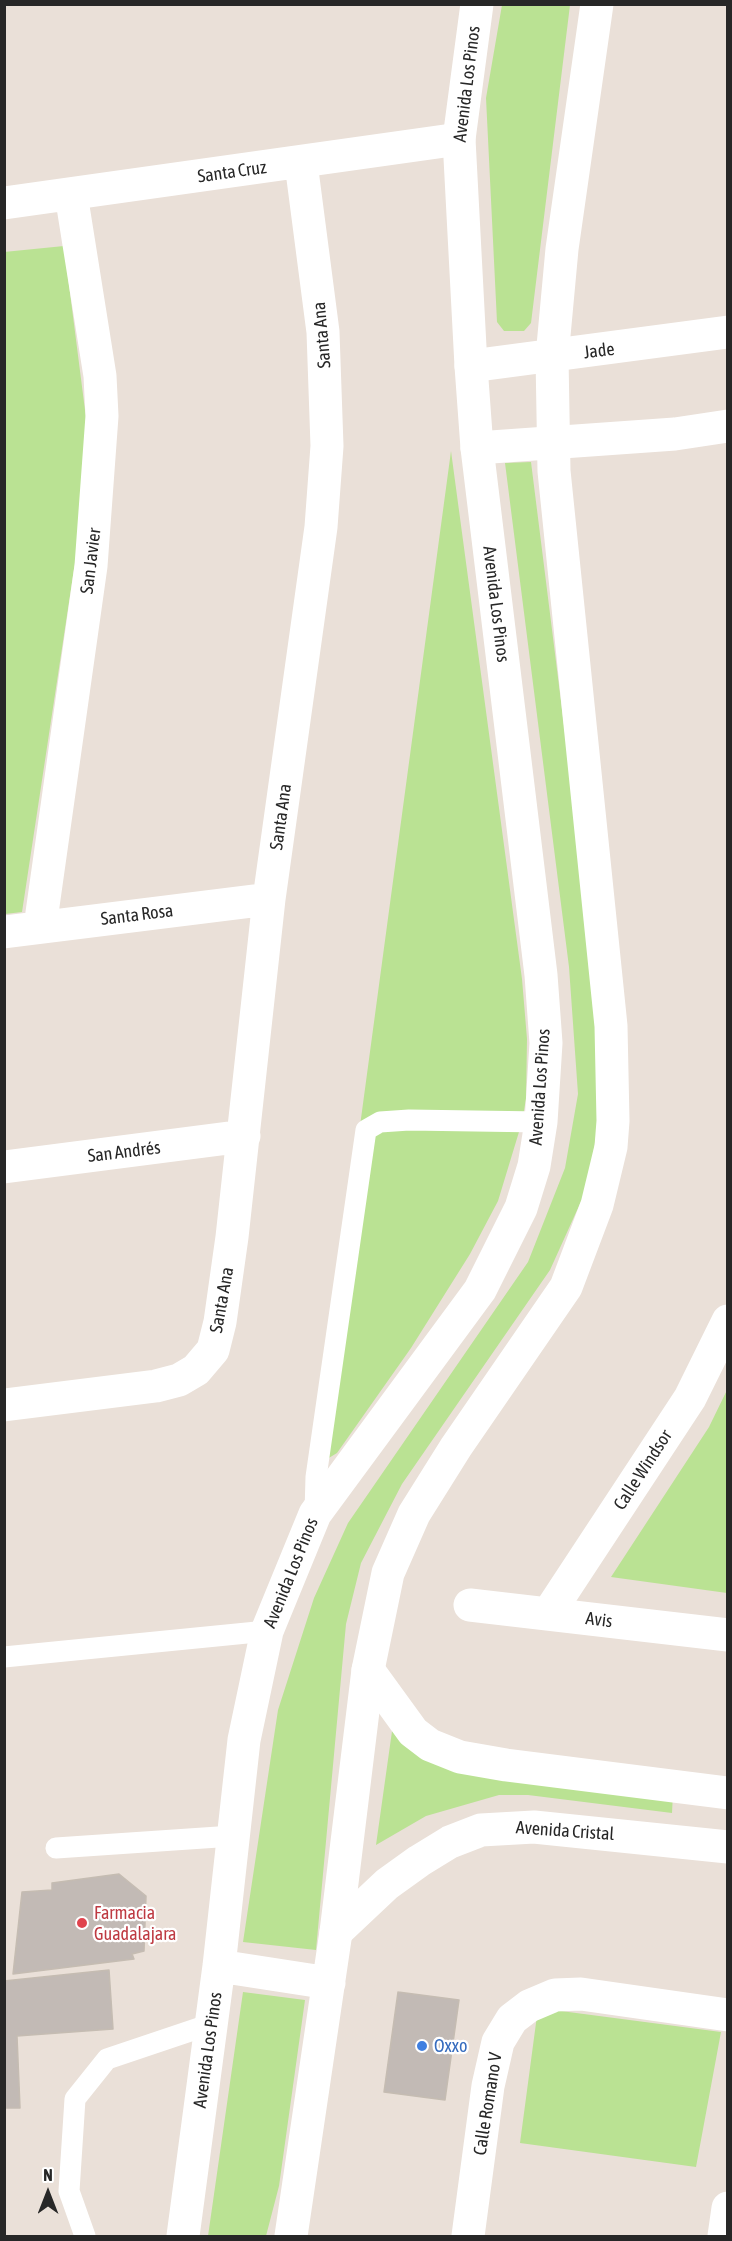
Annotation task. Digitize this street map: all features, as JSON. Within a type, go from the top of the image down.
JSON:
[{"type":"street","name":"Avenida Los Pinos","points":[[183,2236],[219,1966],[244,1740],[267,1631],[315,1514],[480,1290],[521,1208],[534,1166],[541,1122],[546,1043],[541,975],[477,448],[471,366],[459,139],[477,4]]},
{"type":"street","points":[[291,2236],[336,1932],[368,1670],[385,1587],[400,1542],[456,1447],[567,1287],[597,1206],[611,1147],[613,1121],[610,1020],[553,441],[552,357],[562,249],[597,4]]},
{"type":"street","name":"Santa Cruz","points":[[4,202],[301,163],[459,139]]},
{"type":"street","name":"Santa Ana","points":[[4,1405],[105,1394],[179,1380],[196,1370],[213,1350],[232,1237],[269,898],[321,527],[327,446],[323,332],[301,163]]},
{"type":"street","name":"San Javier","points":[[40,927],[91,566],[102,416],[96,353],[71,194]]},
{"type":"street","name":"Jade","points":[[471,366],[728,332]]},
{"type":"street","points":[[477,448],[675,434],[728,426]]},
{"type":"street","name":"Santa Rosa","points":[[4,932],[269,898]]},
{"type":"street","name":"San Andrés","points":[[4,1167],[244,1136]]},
{"type":"street","name":"Calle Windsor","points":[[548,1614],[690,1398],[728,1321]]},
{"type":"street","name":"Avis","points":[[470,1605],[728,1635]]},
{"type":"street","points":[[368,1670],[413,1732],[443,1751],[475,1761],[728,1793]]},
{"type":"street","points":[[683,1842],[689,1789]]},
{"type":"street","name":"Avenida Cristal","points":[[336,1932],[387,1884],[418,1861],[450,1842],[481,1830],[534,1827],[728,1847]]},
{"type":"street","points":[[219,1966],[329,1983]]},
{"type":"street","name":"Calle Romano V","points":[[468,2236],[488,2086],[498,2042],[512,2019],[529,2006],[555,1995],[581,1994],[728,2015]]},
{"type":"street","points":[[724,2236],[728,2208]]},
{"type":"lane","points":[[315,1514],[316,1478],[366,1130],[380,1122],[409,1120],[541,1122]]},
{"type":"lane","points":[[4,1657],[267,1631]]},
{"type":"lane","points":[[56,1848],[233,1836]]},
{"type":"lane","points":[[85,2236],[69,2191],[75,2098],[107,2059],[211,2024]]},
{"type":"green space","points":[[502,5],[570,5],[531,323],[524,331],[504,331],[497,322],[486,98]]},
{"type":"green space","points":[[64,246],[91,457],[22,912],[5,914],[4,252]]},
{"type":"green space","points":[[451,451],[522,979],[527,1039],[526,1099],[522,1122],[498,1201],[470,1254],[411,1348],[337,1453],[314,1467]]},
{"type":"green space","points":[[531,462],[595,973],[601,1105],[588,1186],[550,1270],[402,1484],[361,1563],[346,1624],[316,1950],[243,1942],[278,1710],[314,1598],[348,1523],[528,1262],[565,1168],[578,1094],[569,967],[505,463]]},
{"type":"green space","points":[[727,1390],[727,1593],[611,1577],[709,1427]]},
{"type":"green space","points":[[394,1717],[421,1751],[673,1793],[672,1813],[528,1795],[499,1795],[426,1816],[376,1845]]},
{"type":"green space","points":[[243,1992],[305,2000],[279,2186],[266,2236],[208,2236]]},
{"type":"green space","points":[[538,2008],[721,2032],[696,2167],[520,2143]]},
{"type":"building","name":"Farmacia Guadalajara","points":[[119,1874],[146,1896],[144,1951],[132,1954],[134,1959],[13,1974],[22,1892],[52,1890],[52,1883]]},
{"type":"building","points":[[109,1970],[113,2029],[17,2036],[20,2108],[4,2108],[4,1981]]},
{"type":"building","name":"Oxxo","points":[[398,1992],[459,2000],[445,2100],[384,2092]]},
{"type":"place","name":"Farmacia Guadalajara","points":[[82,1923]]},
{"type":"place","name":"Oxxo","points":[[422,2046]]}]
